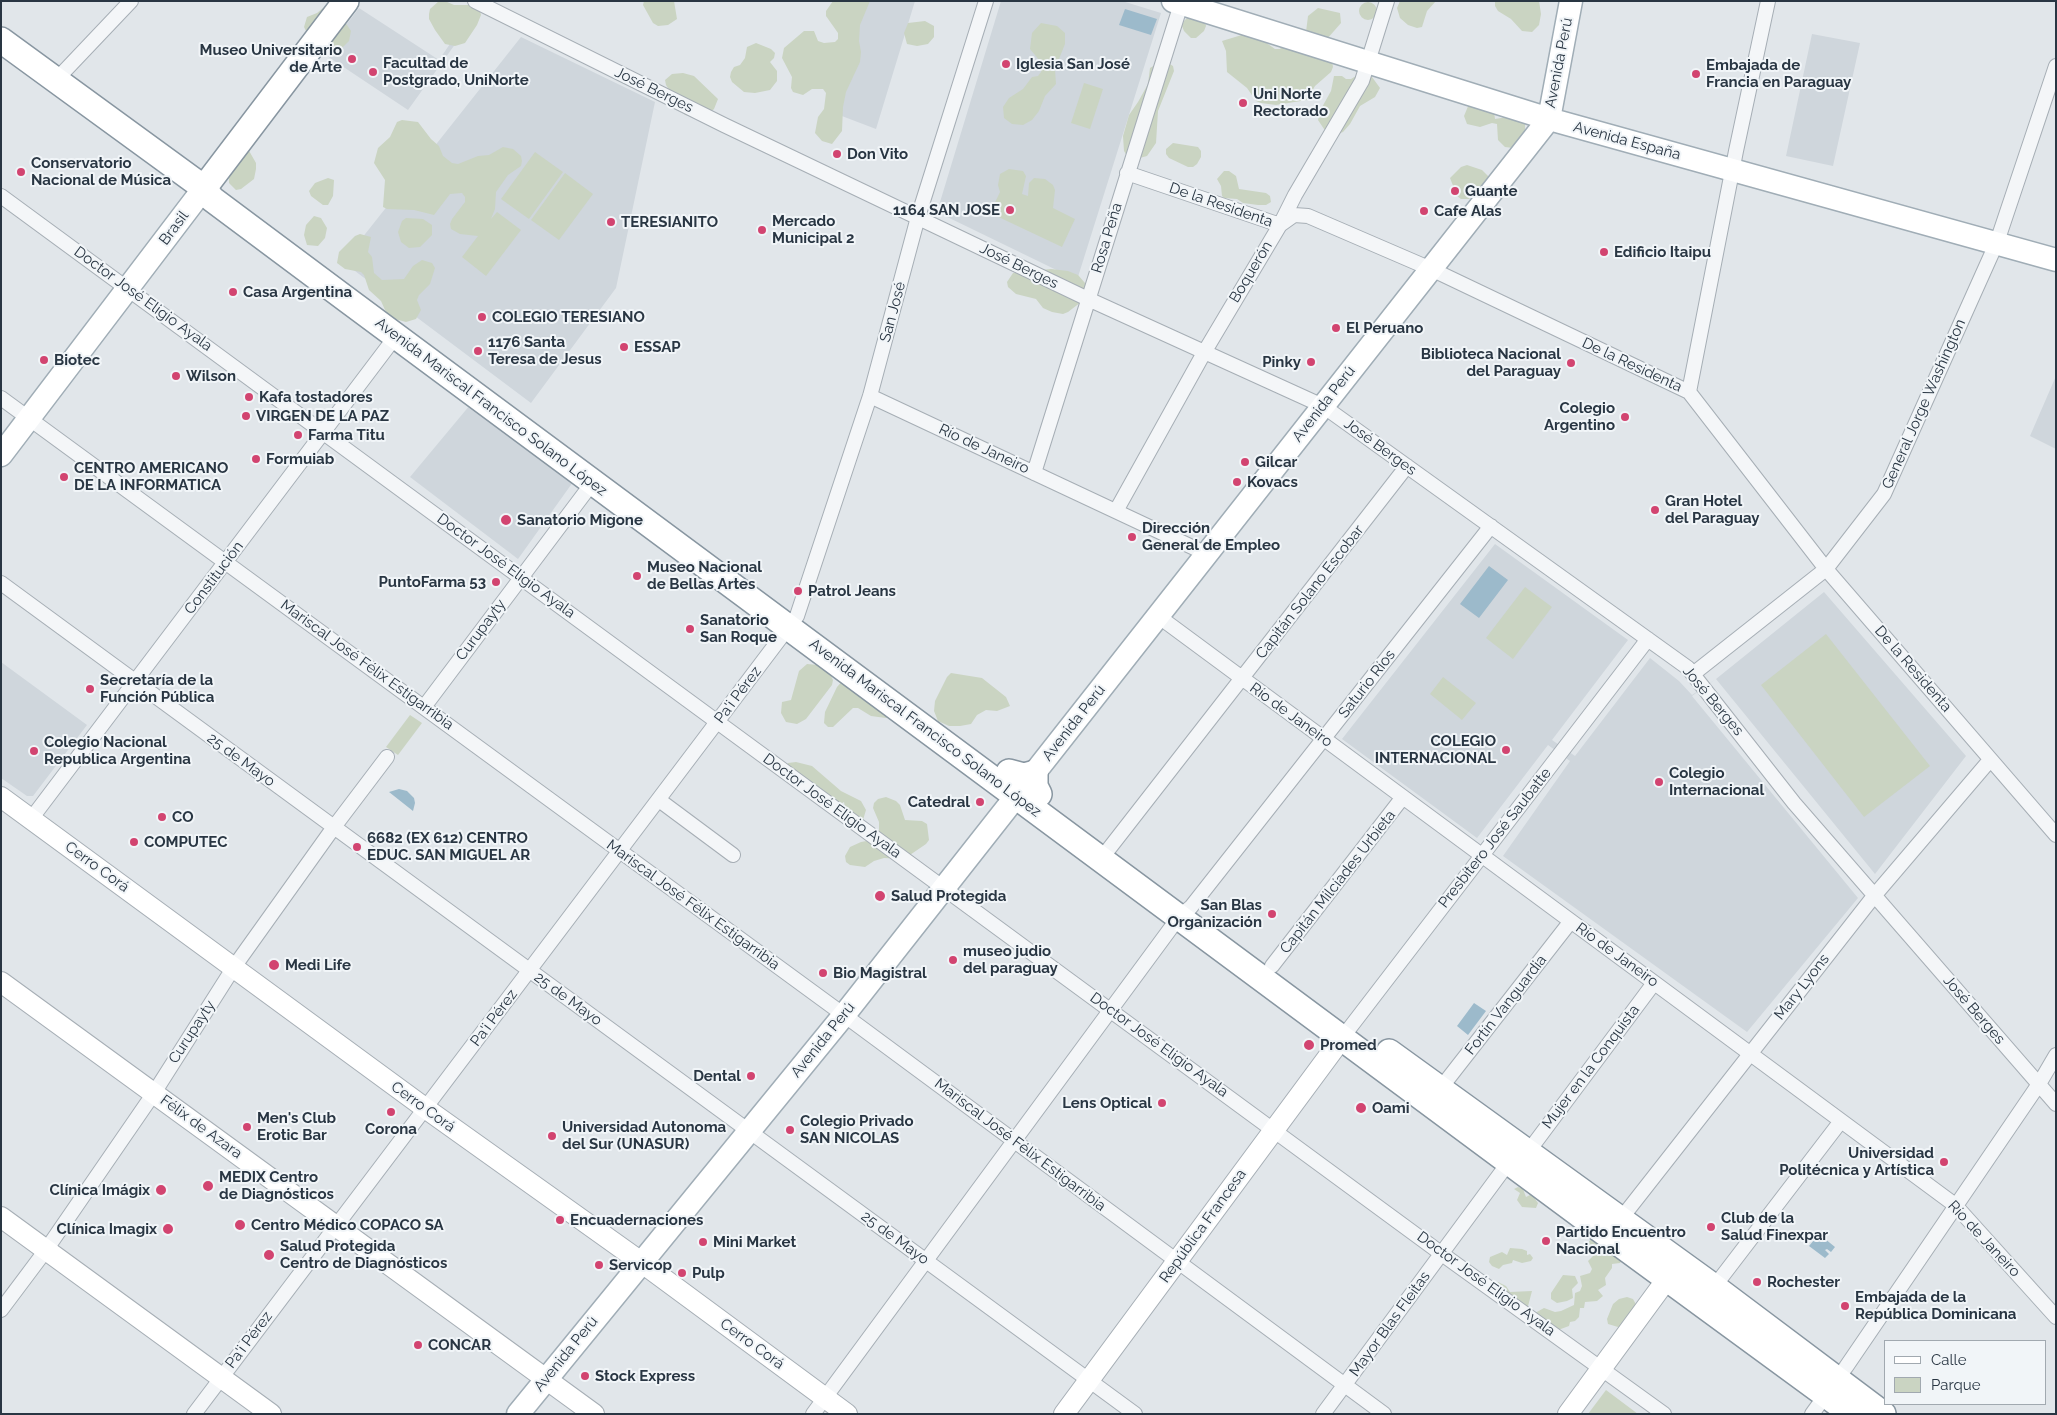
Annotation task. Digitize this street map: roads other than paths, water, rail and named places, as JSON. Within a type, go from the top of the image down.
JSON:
[{"type":"highway","name":"Brasil","points":[[204,188],[346,1]]},
{"type":"highway","name":"Avenida Mariscal Francisco Solano López","points":[[1,40],[204,188],[212,199],[593,482],[793,622],[903,713],[1021,789]]},
{"type":"highway","name":"Avenida Mariscal Francisco Solano López","points":[[204,188],[214,188],[480,383],[793,622],[1021,789]]},
{"type":"highway","points":[[396,336],[408,337],[416,341],[466,377],[480,383]]},
{"type":"highway","points":[[1021,789],[1023,795],[1031,798],[1142,879],[1168,890],[1191,917],[1198,920],[1281,981],[1315,997]]},
{"type":"highway","points":[[1106,853],[1519,1157],[1620,1220],[1714,1287],[1825,1396],[1883,1414]]},
{"type":"highway","points":[[1185,912],[1272,966],[1315,997],[1347,1031],[1440,1089],[1667,1279],[1852,1414]]},
{"type":"highway","points":[[1825,1396],[1832,1392],[1841,1393],[1871,1414]]},
{"type":"main road","name":"Avenida Perú","points":[[518,1414],[844,1015],[1433,266],[1547,118],[1571,1]]},
{"type":"main road","name":"Avenida España","points":[[1177,2],[1547,118],[1729,169],[1995,238],[2056,260]]},
{"type":"main road","name":"Brasil","points":[[1,455],[204,188]]},
{"type":"street","points":[[56,80],[131,1]]},
{"type":"street","name":"José Berges","points":[[475,1],[724,125],[1088,299],[1323,406],[1688,668],[1794,803],[2056,1104]]},
{"type":"street","name":"San José","points":[[793,622],[870,396],[918,217],[986,1]]},
{"type":"street","name":"Boquerón","points":[[1116,511],[1205,351],[1362,81],[1371,63],[1387,1]]},
{"type":"street","points":[[1689,392],[1729,169],[1768,1]]},
{"type":"street","name":"Rosa Peña","points":[[1034,473],[1127,173],[1177,2]]},
{"type":"street","name":"General Jorge Washington","points":[[1693,674],[1826,569],[1884,494],[1995,238],[2056,66]]},
{"type":"street","name":"De la Residenta","points":[[1127,173],[1280,225],[1294,215],[1301,214],[1433,266],[1689,392],[1826,569],[2056,835]]},
{"type":"street","points":[[1295,195],[1293,207],[1296,212],[1301,214]]},
{"type":"street","name":"Doctor José Eligio Ayala","points":[[1,196],[1442,1254],[1664,1414]]},
{"type":"street","name":"Constitución","points":[[31,819],[396,336]]},
{"type":"street","name":"Río de Janeiro","points":[[870,396],[1206,554]]},
{"type":"street","name":"Mariscal José Félix Estigarribia","points":[[1,398],[844,1015],[1384,1414]]},
{"type":"street","name":"Capitán Solano Escobar","points":[[1106,853],[1407,466]]},
{"type":"street","name":"Curupayty","points":[[424,707],[593,482]]},
{"type":"street","name":"Saturio Ríos","points":[[814,1414],[1110,1010],[1185,912],[1491,526]]},
{"type":"street","name":"25 de Mayo","points":[[1,583],[1135,1414]]},
{"type":"street","name":"Río de Janeiro","points":[[1158,616],[1955,1205],[2056,1317]]},
{"type":"street","name":"Pa'i Pérez","points":[[194,1414],[793,622]]},
{"type":"street","name":"Presbítero José Saubatte","points":[[1347,1031],[1648,639]]},
{"type":"street","name":"Curupayty","points":[[1,1310],[46,1250],[154,1093],[234,967],[334,827],[387,757]]},
{"type":"street","name":"Mary Lyons","points":[[1620,1220],[1874,896],[1990,760]]},
{"type":"street","name":"Cerro Corá","points":[[1,797],[847,1414]]},
{"type":"street","name":"Capitán Milcíades Urbieta","points":[[1272,966],[1403,797]]},
{"type":"street","points":[[659,800],[732,854]]},
{"type":"street","name":"Fortín Vanguardia","points":[[1440,1089],[1571,921]]},
{"type":"street","name":"Félix de Azara","points":[[1,982],[594,1414]]},
{"type":"street","name":"Mujer en la Conquista","points":[[1519,1157],[1654,983]]},
{"type":"street","name":"República Francesa","points":[[1064,1414],[1347,1031]]},
{"type":"street","points":[[1825,1396],[2039,1084],[2056,1054]]},
{"type":"street","points":[[1714,1287],[1841,1121]]},
{"type":"street","name":"Mayor Blas Fleitas","points":[[1323,1414],[1442,1254],[1519,1157]]},
{"type":"street","points":[[1,1217],[271,1414]]},
{"type":"street","points":[[1568,1414],[1667,1279]]},
{"type":"water","points":[[1125,9],[1157,19],[1151,35],[1119,25]]},
{"type":"water","points":[[1489,566],[1508,580],[1479,618],[1460,604]]},
{"type":"water","points":[[399,789],[407,791],[414,798],[413,811],[389,792]]},
{"type":"water","points":[[1474,1003],[1486,1011],[1468,1035],[1457,1026]]},
{"type":"water","points":[[1819,1234],[1835,1247],[1831,1252],[1827,1249],[1825,1250],[1829,1254],[1825,1258],[1809,1246]]},
{"type":"place","name":"Museo Universitario de Arte","points":[[352,59]]},
{"type":"place","name":"Iglesia San José","points":[[1006,64]]},
{"type":"place","name":"Facultad de Postgrado, UniNorte","points":[[373,72]]},
{"type":"place","name":"Embajada de Francia en Paraguay","points":[[1696,74]]},
{"type":"place","name":"Uni Norte Rectorado","points":[[1243,103]]},
{"type":"place","name":"Don Vito","points":[[837,154]]},
{"type":"place","name":"Conservatorio Nacional de Música","points":[[21,172]]},
{"type":"place","name":"Guante","points":[[1455,191]]},
{"type":"place","name":"1164 SAN JOSE","points":[[1010,210]]},
{"type":"place","name":"Cafe Alas","points":[[1424,211]]},
{"type":"place","name":"TERESIANITO","points":[[611,222]]},
{"type":"place","name":"Mercado Municipal 2","points":[[762,230]]},
{"type":"place","name":"Edificio Itaipu","points":[[1604,252]]},
{"type":"place","name":"Casa Argentina","points":[[233,292]]},
{"type":"place","name":"COLEGIO TERESIANO","points":[[482,317]]},
{"type":"place","name":"El Peruano","points":[[1336,328]]},
{"type":"place","name":"ESSAP","points":[[624,347]]},
{"type":"place","name":"1176 Santa Teresa de Jesus","points":[[478,351]]},
{"type":"place","name":"Biotec","points":[[44,360]]},
{"type":"place","name":"Pinky","points":[[1311,362]]},
{"type":"place","name":"Biblioteca Nacional del Paraguay","points":[[1571,363]]},
{"type":"place","name":"Wilson","points":[[176,376]]},
{"type":"place","name":"Kafa tostadores","points":[[249,397]]},
{"type":"place","name":"VIRGEN DE LA PAZ","points":[[246,416]]},
{"type":"place","name":"Colegio Argentino","points":[[1625,417]]},
{"type":"place","name":"Farma Titu","points":[[298,435]]},
{"type":"place","name":"Formuiab","points":[[256,459]]},
{"type":"place","name":"Gilcar","points":[[1245,462]]},
{"type":"place","name":"CENTRO AMERICANO DE LA INFORMATICA","points":[[64,477]]},
{"type":"place","name":"Kovacs","points":[[1237,482]]},
{"type":"place","name":"Gran Hotel del Paraguay","points":[[1655,510]]},
{"type":"place","name":"Sanatorio Migone","points":[[506,520]]},
{"type":"place","name":"Dirección General de Empleo","points":[[1132,537]]},
{"type":"place","name":"Museo Nacional de Bellas Artes","points":[[637,576]]},
{"type":"place","name":"PuntoFarma 53","points":[[496,582]]},
{"type":"place","name":"Patrol Jeans","points":[[798,591]]},
{"type":"place","name":"Sanatorio San Roque","points":[[690,629]]},
{"type":"place","name":"Secretaría de la Función Pública","points":[[90,689]]},
{"type":"place","name":"COLEGIO INTERNACIONAL","points":[[1506,750]]},
{"type":"place","name":"Colegio Nacional Republica Argentina","points":[[34,751]]},
{"type":"place","name":"Colegio Internacional","points":[[1659,782]]},
{"type":"place","name":"Catedral","points":[[980,802]]},
{"type":"place","name":"CO","points":[[162,817]]},
{"type":"place","name":"COMPUTEC","points":[[134,842]]},
{"type":"place","name":"6682 (EX 612) CENTRO EDUC. SAN MIGUEL AR","points":[[357,847]]},
{"type":"place","name":"Salud Protegida","points":[[880,896]]},
{"type":"place","name":"San Blas Organización","points":[[1272,914]]},
{"type":"place","name":"museo judio del paraguay","points":[[953,960]]},
{"type":"place","name":"Medi Life","points":[[274,965]]},
{"type":"place","name":"Bio Magistral","points":[[823,973]]},
{"type":"place","name":"Promed","points":[[1309,1045]]},
{"type":"place","name":"Dental","points":[[751,1076]]},
{"type":"place","name":"Lens Optical","points":[[1162,1103]]},
{"type":"place","name":"Oami","points":[[1361,1108]]},
{"type":"place","name":"Corona","points":[[391,1112]]},
{"type":"place","name":"Men's Club Erotic Bar","points":[[247,1127]]},
{"type":"place","name":"Colegio Privado SAN NICOLAS","points":[[790,1130]]},
{"type":"place","name":"Universidad Autonoma del Sur (UNASUR)","points":[[552,1136]]},
{"type":"place","name":"Universidad Politécnica y Artística","points":[[1944,1162]]},
{"type":"place","name":"MEDIX Centro de Diagnósticos","points":[[208,1186]]},
{"type":"place","name":"Clínica Imágix","points":[[161,1190]]},
{"type":"place","name":"Encuadernaciones","points":[[560,1220]]},
{"type":"place","name":"Centro Médico COPACO SA","points":[[240,1225]]},
{"type":"place","name":"Club de la Salud Finexpar","points":[[1711,1227]]},
{"type":"place","name":"Clínica Imagix","points":[[168,1229]]},
{"type":"place","name":"Partido Encuentro Nacional","points":[[1546,1241]]},
{"type":"place","name":"Mini Market","points":[[703,1242]]},
{"type":"place","name":"Salud Protegida Centro de Diagnósticos","points":[[269,1255]]},
{"type":"place","name":"Servicop","points":[[599,1265]]},
{"type":"place","name":"Pulp","points":[[682,1273]]},
{"type":"place","name":"Rochester","points":[[1757,1282]]},
{"type":"place","name":"Embajada de la República Dominicana","points":[[1845,1306]]},
{"type":"place","name":"CONCAR","points":[[418,1345]]},
{"type":"place","name":"Stock Express","points":[[585,1376]]}]
